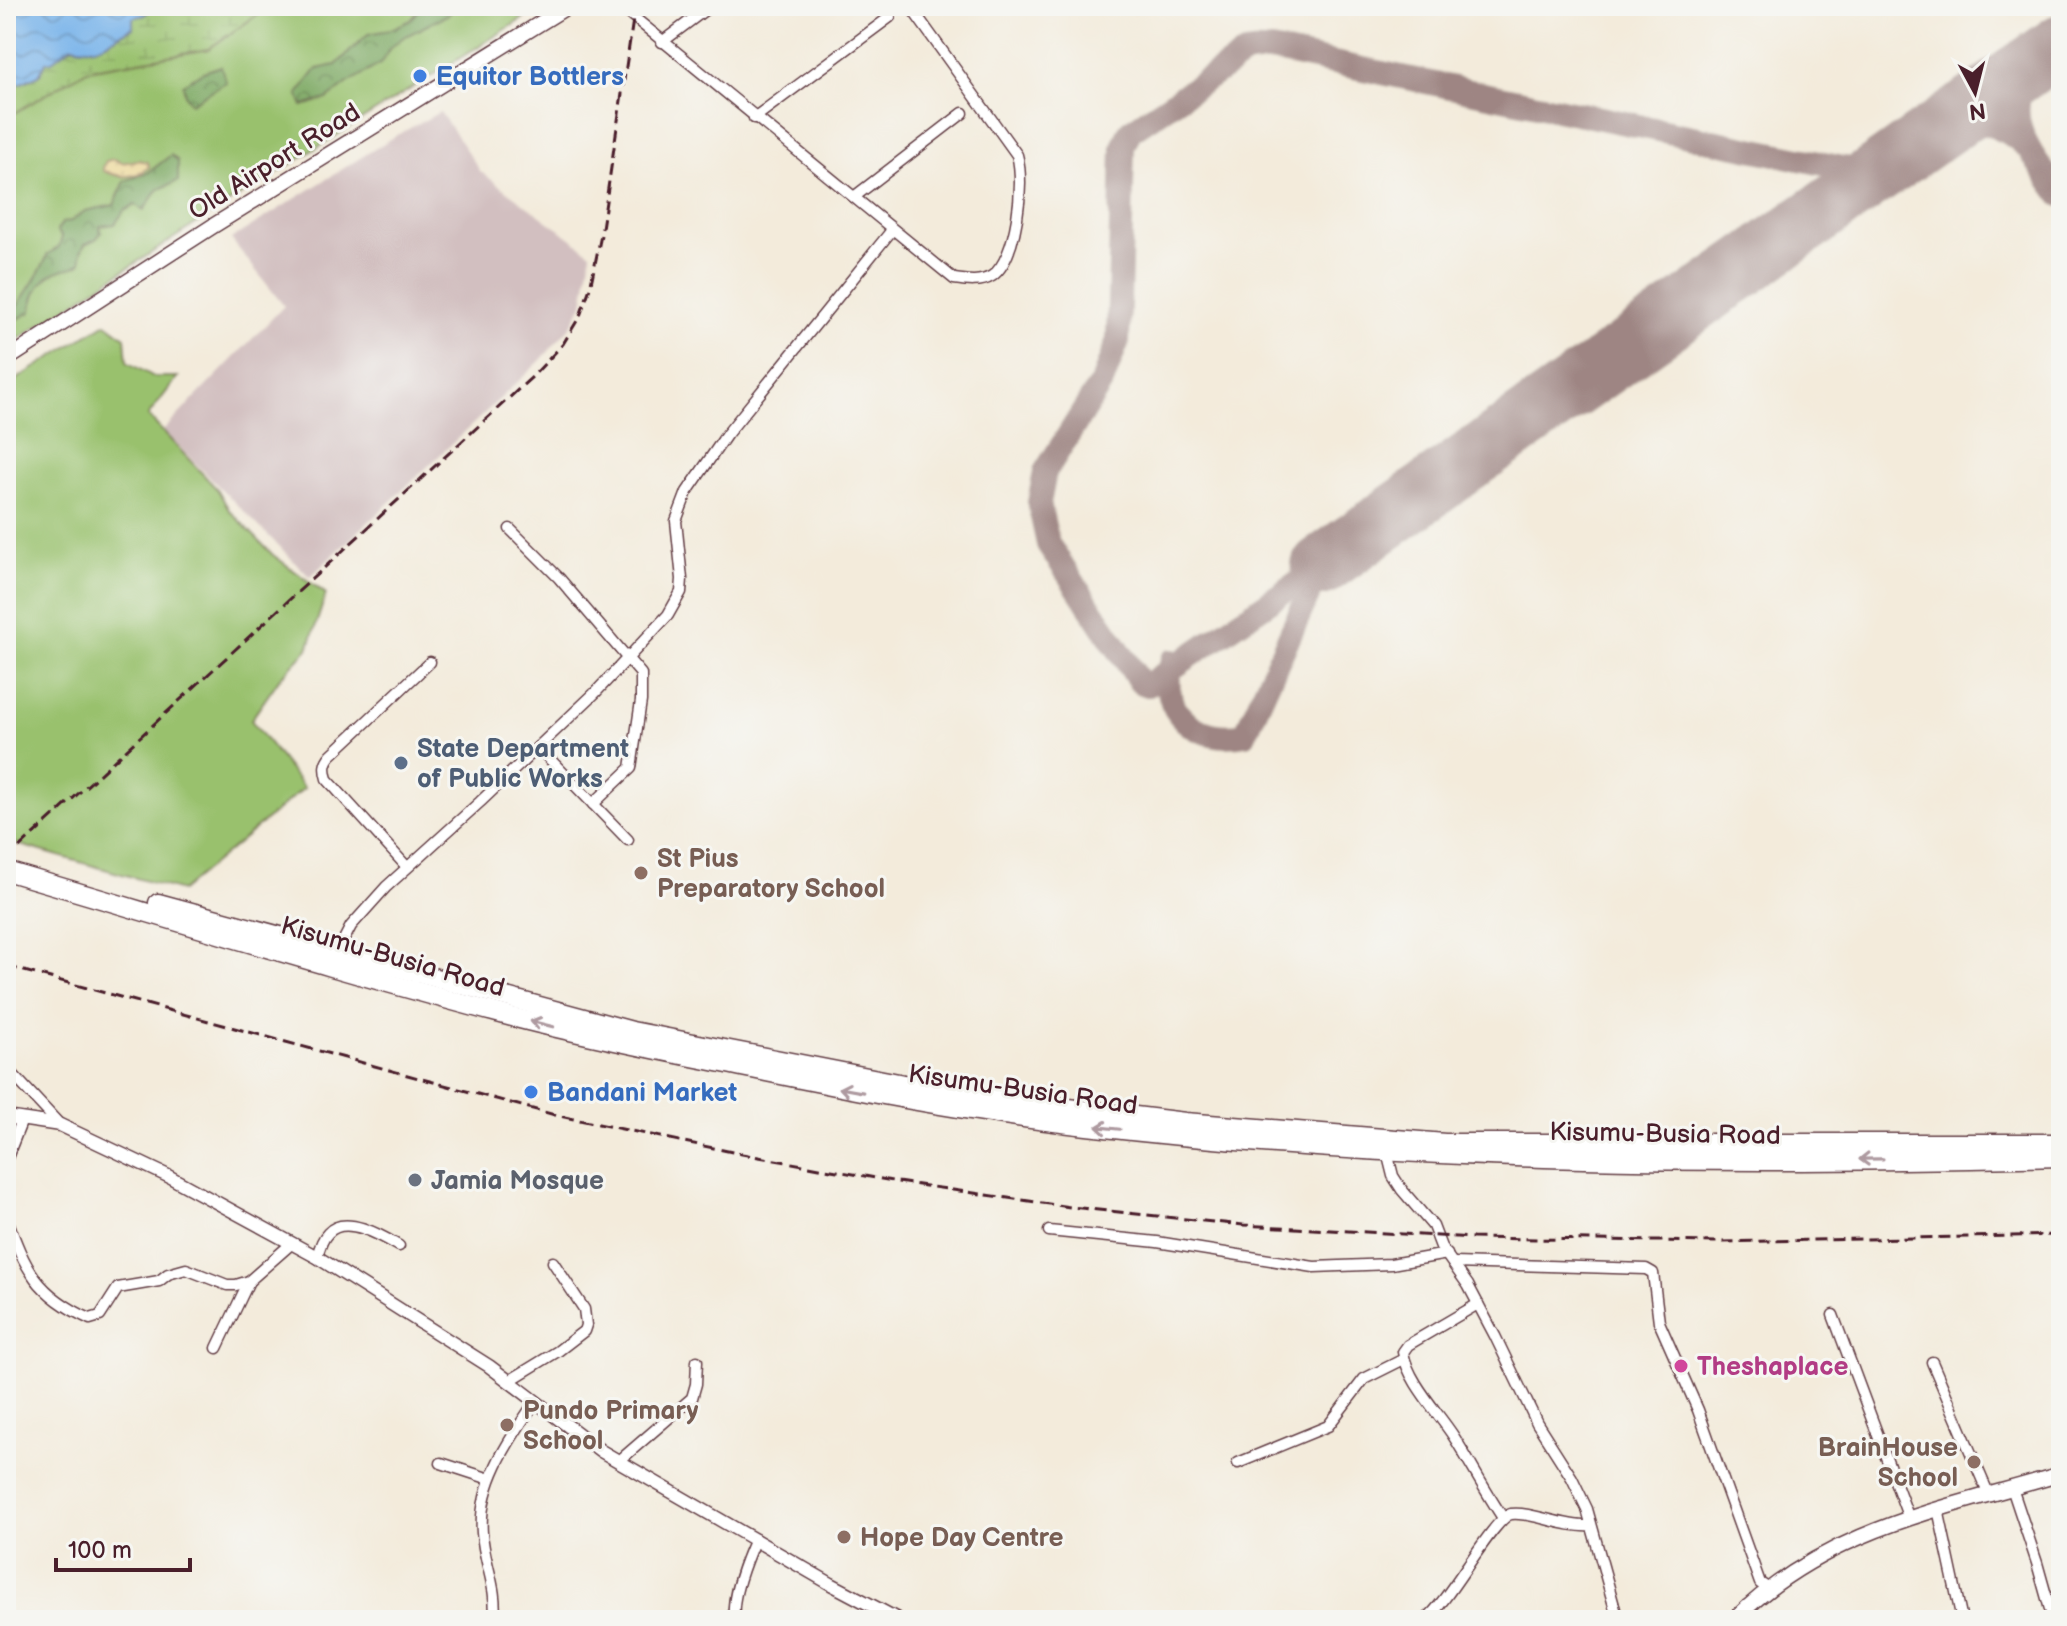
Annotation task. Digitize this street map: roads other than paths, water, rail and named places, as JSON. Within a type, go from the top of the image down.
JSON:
[{"type":"highway","name":"Kisumu-Busia Road","points":[[6,858],[265,933],[618,1028],[938,1089],[1185,1122],[1445,1143],[2061,1143]]},
{"type":"highway","name":"Kisumu-Busia Road","points":[[6,871],[460,1002],[625,1044],[913,1101],[1083,1126],[1387,1152],[1538,1158],[1754,1161],[2061,1157]]},
{"type":"main road","name":"Old Airport Road","points":[[6,360],[213,226],[568,6]]},
{"type":"main road","points":[[1734,1620],[1769,1589],[1848,1541],[1908,1516],[2061,1474]]},
{"type":"street","points":[[620,6],[954,279],[971,282],[990,278],[1001,268],[1009,253],[1020,180],[1017,155],[910,6]]},
{"type":"street","points":[[662,42],[710,6]]},
{"type":"street","points":[[754,118],[890,17]]},
{"type":"street","points":[[854,197],[963,113]]},
{"type":"street","points":[[338,951],[351,926],[367,906],[538,747],[668,615],[681,592],[676,521],[687,492],[727,434],[892,230]]},
{"type":"street","points":[[510,529],[559,578],[641,674],[635,759],[628,774],[593,804]]},
{"type":"street","points":[[407,867],[327,779],[324,770],[331,755],[430,662]]},
{"type":"street","points":[[538,747],[628,840]]},
{"type":"street","points":[[6,1067],[60,1125]]},
{"type":"street","points":[[6,1117],[60,1125],[180,1182],[317,1257],[509,1381],[601,1451],[899,1620]]},
{"type":"street","points":[[6,1160],[22,1120]]},
{"type":"street","points":[[1387,1152],[1393,1176],[1433,1226],[1478,1304],[1537,1423],[1582,1498],[1618,1620]]},
{"type":"street","points":[[6,1216],[29,1273],[61,1304],[90,1319],[100,1316],[118,1288],[159,1281],[175,1271],[186,1269],[227,1285],[249,1281]]},
{"type":"street","points":[[317,1257],[327,1234],[347,1225],[362,1228],[399,1246]]},
{"type":"street","points":[[1049,1231],[1157,1242],[1314,1267],[1450,1258],[1646,1269],[1653,1273],[1659,1322],[1698,1410],[1760,1583],[1769,1589]]},
{"type":"street","points":[[217,1348],[249,1281],[291,1244]]},
{"type":"street","points":[[509,1381],[584,1331],[584,1309],[553,1262]]},
{"type":"street","points":[[1478,1304],[1408,1345],[1403,1352],[1435,1413],[1453,1436],[1503,1518]]},
{"type":"street","points":[[1833,1315],[1908,1516]]},
{"type":"street","points":[[1238,1463],[1328,1426],[1364,1379],[1404,1359]]},
{"type":"street","points":[[619,1461],[692,1398],[697,1361]]},
{"type":"street","points":[[1932,1362],[1988,1493]]},
{"type":"street","points":[[494,1620],[495,1591],[482,1533],[490,1479],[504,1448],[535,1402]]},
{"type":"street","points":[[441,1463],[490,1479]]},
{"type":"street","points":[[2012,1488],[2053,1620]]},
{"type":"street","points":[[1938,1509],[1962,1620]]},
{"type":"street","points":[[1425,1620],[1460,1580],[1503,1518],[1528,1515],[1558,1524],[1591,1526]]},
{"type":"street","points":[[735,1620],[735,1601],[755,1539]]},
{"type":"water","points":[[6,6],[153,6],[145,15],[133,18],[133,28],[98,46],[72,46],[46,62],[39,75],[6,90]]},
{"type":"railway","points":[[6,860],[533,376],[563,344],[580,316],[590,288],[601,235],[635,6]]},
{"type":"railway","points":[[6,966],[555,1115],[742,1154],[898,1182],[1070,1207],[1243,1225],[1473,1238],[1718,1242],[2061,1235]]},
{"type":"place","name":"Equitor Bottlers","points":[[420,76]]},
{"type":"place","name":"State Department of Public Works","points":[[401,763]]},
{"type":"place","name":"St Pius Preparatory School","points":[[641,873]]},
{"type":"place","name":"Bandani Market","points":[[531,1092]]},
{"type":"place","name":"Jamia Mosque","points":[[415,1180]]},
{"type":"place","name":"Theshaplace","points":[[1681,1366]]},
{"type":"place","name":"Pundo Primary School","points":[[507,1425]]},
{"type":"place","name":"BrainHouse School","points":[[1974,1462]]},
{"type":"place","name":"Hope Day Centre","points":[[844,1537]]}]
